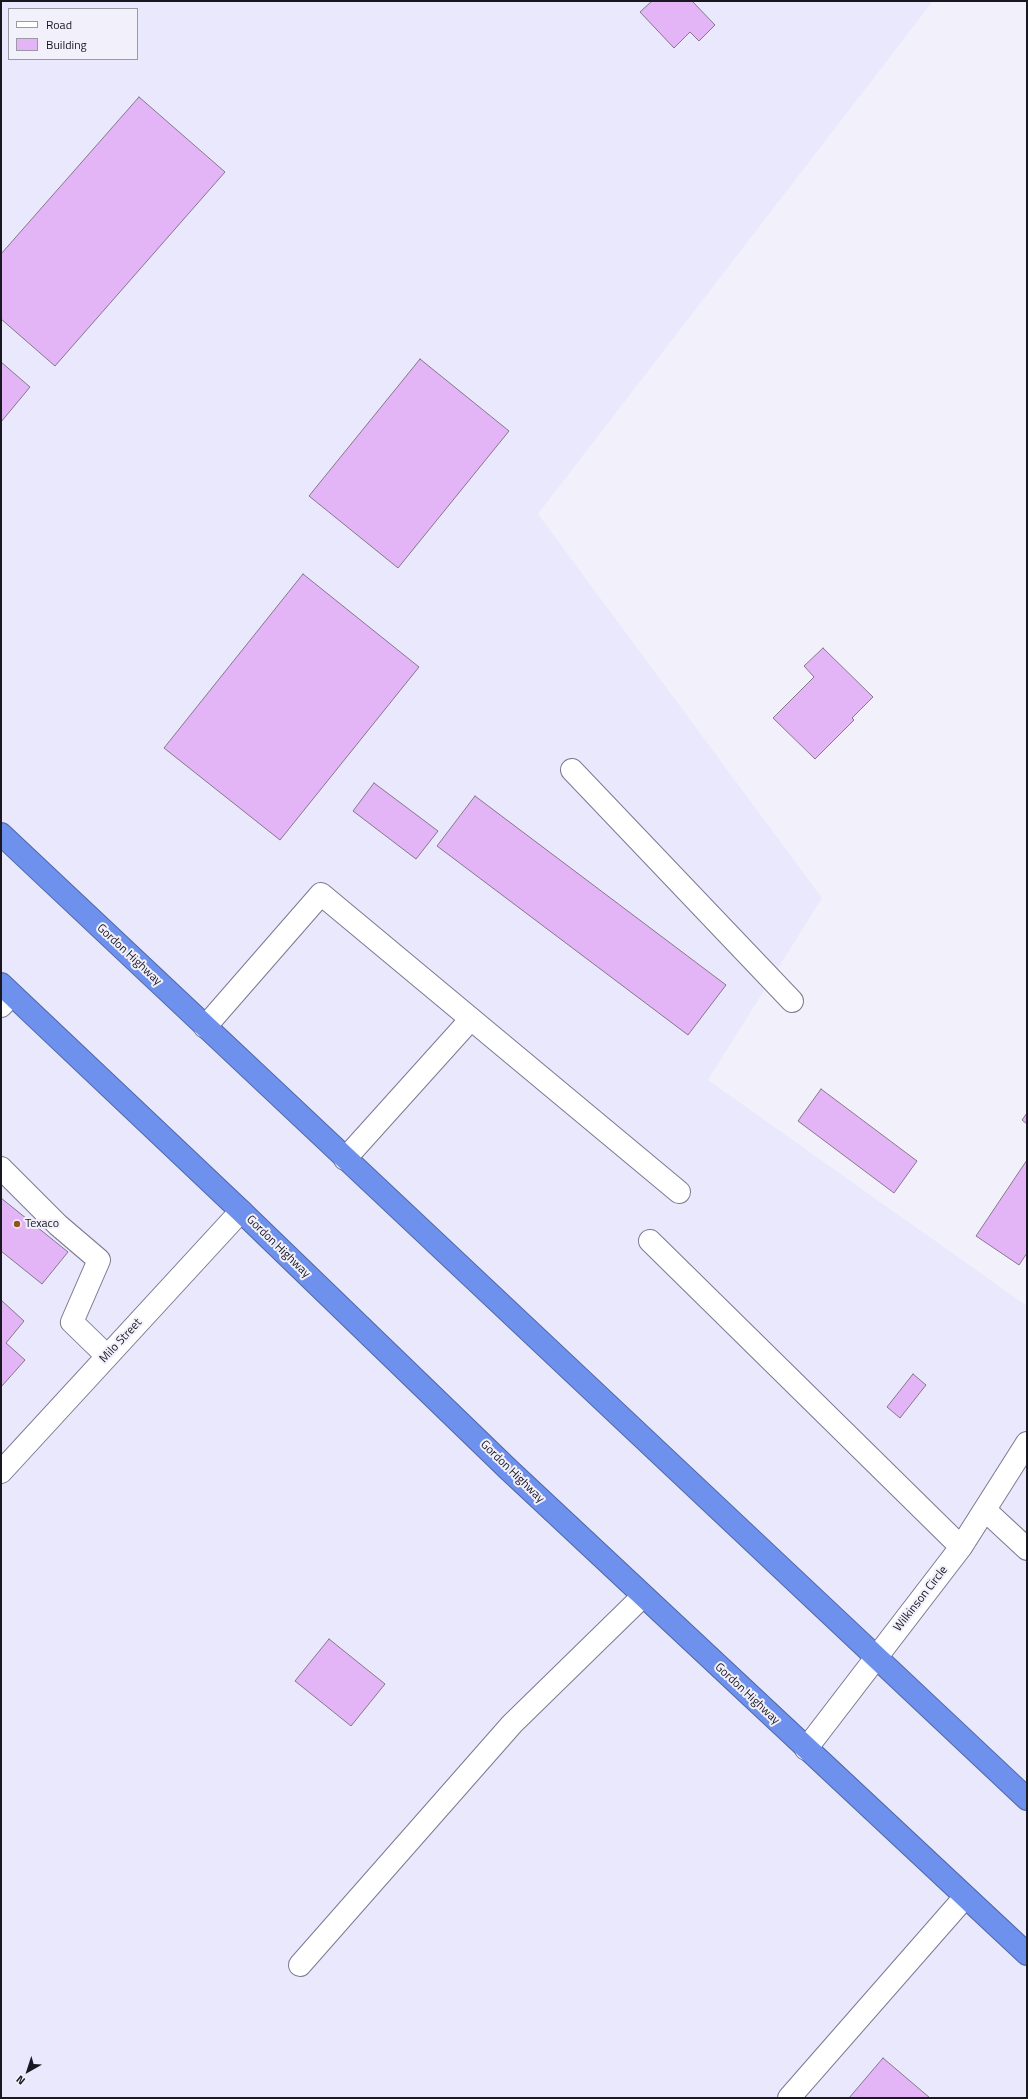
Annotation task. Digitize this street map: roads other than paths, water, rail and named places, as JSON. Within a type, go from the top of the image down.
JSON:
[{"type":"highway","name":"Gordon Highway","points":[[1,834],[1027,1799]]},
{"type":"highway","name":"Gordon Highway","points":[[5,995],[241,1211],[508,1469],[1027,1954]]},
{"type":"street","points":[[572,770],[792,1000]]},
{"type":"street","points":[[205,1026],[321,894],[679,1192]]},
{"type":"street","points":[[345,1159],[471,1019]]},
{"type":"street","points":[[1,1168],[58,1225],[98,1260],[72,1322],[107,1356]]},
{"type":"street","name":"Milo Street","points":[[1,1472],[241,1211]]},
{"type":"street","points":[[650,1241],[961,1547]]},
{"type":"street","name":"Wilkinson Circle","points":[[806,1749],[961,1547],[1027,1443]]},
{"type":"street","points":[[985,1510],[1027,1550]]},
{"type":"street","points":[[300,1965],[512,1724],[643,1596]]},
{"type":"street","points":[[789,2098],[965,1897]]},
{"type":"place","name":"Texaco","points":[[17,1224]]}]
